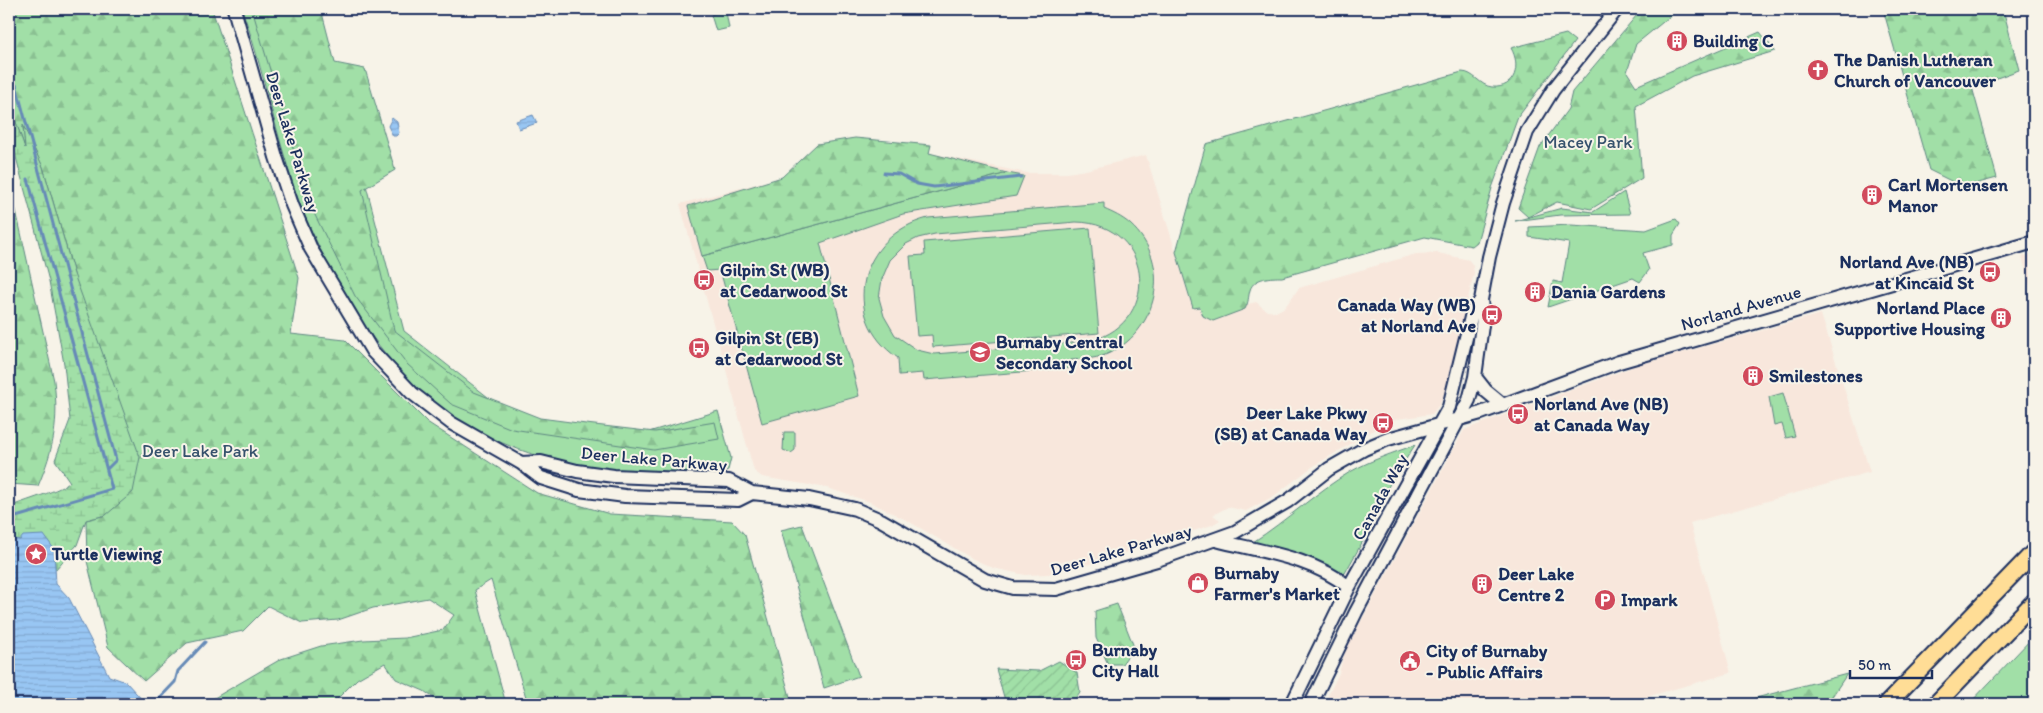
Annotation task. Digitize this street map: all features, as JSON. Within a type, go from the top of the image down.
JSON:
[{"type":"highway","points":[[1887,704],[2034,552]]},
{"type":"highway","points":[[1936,704],[2034,602]]},
{"type":"main road","name":"Deer Lake Parkway","points":[[234,9],[276,157],[292,205],[311,249],[372,351],[412,393],[451,424],[521,463],[541,478],[579,490],[600,493],[738,500],[752,493]]},
{"type":"main road","name":"Canada Way","points":[[1311,704],[1356,612],[1469,400],[1476,378],[1483,318],[1481,300],[1503,203],[1528,132],[1552,90],[1617,9]]},
{"type":"main road","name":"Norland Avenue","points":[[1460,420],[1619,362],[2034,242]]},
{"type":"main road","name":"Canada Way","points":[[1292,704],[1349,587],[1449,407],[1472,313],[1481,300]]},
{"type":"main road","points":[[1476,378],[1486,391],[1503,405]]},
{"type":"main road","name":"Deer Lake Parkway","points":[[521,463],[541,462],[577,472],[614,476],[729,481],[752,493],[809,499],[855,510],[881,520],[985,580],[1012,588],[1039,590],[1071,586],[1216,540],[1261,518],[1328,469],[1364,449],[1396,437],[1460,420]]},
{"type":"main road","points":[[1216,540],[1298,560],[1319,568],[1349,587]]},
{"type":"shaded area","name":"Burnaby Central Secondary School","points":[[855,138],[931,145],[929,153],[1027,173],[1067,173],[1146,155],[1193,308],[1200,307],[1203,316],[1256,302],[1267,311],[1276,312],[1285,307],[1299,288],[1416,254],[1438,253],[1469,260],[1473,266],[1474,273],[1450,378],[1440,404],[1432,414],[1397,419],[1382,425],[1312,467],[1274,496],[1246,511],[1228,507],[1213,515],[1220,520],[1212,525],[1077,568],[1073,568],[1072,560],[1057,563],[1056,570],[1049,574],[1025,575],[993,568],[971,558],[908,521],[870,502],[827,488],[762,477],[754,471],[680,204],[782,177],[817,144]]},
{"type":"shaded area","points":[[2034,253],[2034,300],[2022,257]]},
{"type":"shaded area","points":[[1821,314],[1870,472],[1690,523],[1731,673],[1621,704],[1324,704],[1339,673],[1345,651],[1464,430],[1638,365]]},
{"type":"green space","name":"Deer Lake Park","points":[[9,9],[212,9],[299,278],[291,334],[345,340],[427,422],[537,493],[610,514],[732,521],[745,535],[792,704],[528,704],[491,580],[475,590],[506,704],[442,704],[424,691],[396,679],[385,663],[357,679],[334,702],[302,704],[204,704],[281,659],[321,646],[363,640],[405,638],[443,630],[454,615],[428,598],[373,608],[338,620],[302,623],[268,606],[243,631],[187,643],[144,681],[108,647],[87,561],[86,520],[106,515],[74,274],[43,167],[23,127],[26,151],[9,102]]},
{"type":"green space","points":[[242,9],[320,9],[404,331],[493,401],[534,419],[632,437],[718,411],[731,458],[728,470],[716,475],[636,472],[576,465],[520,450],[486,435],[455,418],[402,373],[379,346],[358,316],[338,283],[309,226],[288,168]]},
{"type":"green space","points":[[252,9],[321,9],[335,63],[365,69],[395,170],[362,190],[394,330],[474,392],[540,418],[655,432],[715,422],[719,439],[654,450],[512,429],[451,404],[407,364],[355,296],[310,205]]},
{"type":"green space","name":"Macey Park","points":[[1642,9],[1679,9],[1636,44],[1627,72],[1636,86],[1760,32],[1775,51],[1692,76],[1636,106],[1642,178],[1591,209],[1557,202],[1528,217],[1518,208],[1540,147],[1568,109],[1572,92]]},
{"type":"green space","points":[[1883,9],[2003,9],[2019,70],[1972,87],[1997,178],[1963,187],[1929,170]]},
{"type":"green space","points":[[722,10],[726,12],[729,28],[716,31],[711,15]]},
{"type":"green space","points":[[1566,34],[1575,41],[1518,117],[1492,188],[1477,242],[1472,246],[1425,237],[1282,277],[1259,280],[1255,282],[1250,290],[1245,309],[1213,321],[1203,316],[1200,307],[1193,308],[1176,252],[1206,144],[1462,72],[1470,74],[1488,86],[1500,87],[1511,80],[1516,68],[1511,48]]},
{"type":"green space","points":[[9,102],[25,148],[23,125],[43,167],[74,274],[140,457],[133,492],[106,515],[86,520],[77,545],[55,570],[54,549],[9,538],[9,507],[51,492],[70,482],[55,460],[70,420],[64,364],[49,281],[9,131]]},
{"type":"green space","points":[[855,138],[931,145],[929,153],[1007,173],[702,256],[688,206],[782,177],[817,144]]},
{"type":"green space","points":[[1007,173],[1024,176],[1016,196],[903,214],[820,243],[859,396],[762,423],[720,270],[707,271],[702,256]]},
{"type":"green space","points":[[9,179],[54,381],[56,409],[54,435],[38,486],[9,484]]},
{"type":"green space","points":[[1624,192],[1630,214],[1560,215],[1515,221],[1562,208],[1593,212]]},
{"type":"green space","points":[[1104,203],[1104,209],[1121,217],[1144,240],[1152,258],[1155,277],[1154,296],[1148,315],[1137,331],[1123,345],[1105,355],[1071,360],[1071,368],[924,380],[923,373],[899,375],[898,358],[879,341],[868,321],[863,300],[865,279],[873,259],[886,241],[905,227],[928,218]],"holes":[[[1076,222],[1103,227],[1122,239],[1135,257],[1140,278],[1137,299],[1127,318],[1110,333],[1084,342],[934,354],[917,350],[895,335],[884,316],[879,298],[882,279],[890,260],[906,244],[918,238],[935,234]]]},
{"type":"green space","points":[[1676,219],[1680,224],[1673,235],[1673,245],[1643,253],[1649,270],[1640,282],[1633,278],[1548,307],[1553,281],[1562,283],[1569,243],[1529,237],[1529,227],[1571,225],[1646,230]]},
{"type":"green space","points":[[1090,228],[1099,333],[933,347],[932,335],[917,336],[910,256],[925,255],[924,242]]},
{"type":"green space","points":[[1783,393],[1795,436],[1786,438],[1782,424],[1774,426],[1769,397]]},
{"type":"green space","points":[[784,432],[795,432],[795,450],[791,453],[783,450]]},
{"type":"green space","points":[[1415,445],[1377,504],[1380,505],[1373,523],[1345,573],[1342,574],[1299,555],[1253,545],[1253,542],[1325,488],[1350,472],[1374,460]]},
{"type":"green space","points":[[802,525],[859,676],[824,688],[781,530]]},
{"type":"green space","points":[[1117,604],[1134,647],[1122,664],[1108,664],[1096,638],[1095,611]]},
{"type":"green space","points":[[2034,636],[2034,704],[1969,704]]},
{"type":"green space","points":[[1059,661],[1077,673],[1080,692],[1071,704],[1006,704],[996,669],[1039,671]]},
{"type":"green space","points":[[1847,674],[1827,704],[1733,704]]},
{"type":"water","points":[[533,115],[537,123],[519,129],[516,121]]},
{"type":"water","points":[[392,118],[397,122],[399,133],[396,136],[393,136],[388,126]]},
{"type":"water","points":[[44,535],[54,549],[56,584],[69,598],[109,676],[126,682],[146,704],[9,704],[9,538],[20,540],[23,536]]},
{"type":"waterway","points":[[16,85],[116,460],[108,468]]},
{"type":"waterway","points":[[884,173],[899,174],[917,184],[934,187],[1021,177]]},
{"type":"waterway","points":[[9,519],[112,489],[28,179]]},
{"type":"waterway","points":[[154,704],[175,682],[178,671],[205,642]]},
{"type":"waterway","points":[[2023,704],[2034,693]]},
{"type":"place","name":"Building C","points":[[1677,41]]},
{"type":"place","name":"The Danish Lutheran Church of Vancouver","points":[[1818,70]]},
{"type":"place","name":"Carl Mortensen Manor","points":[[1872,195]]},
{"type":"place","name":"Norland Ave (NB) at Kincaid St","points":[[1990,272]]},
{"type":"place","name":"Gilpin St (WB) at Cedarwood St","points":[[704,280]]},
{"type":"place","name":"Dania Gardens","points":[[1535,292]]},
{"type":"place","name":"Canada Way (WB) at Norland Ave","points":[[1492,315]]},
{"type":"place","name":"Norland Place Supportive Housing","points":[[2001,318]]},
{"type":"place","name":"Gilpin St (EB) at Cedarwood St","points":[[699,348]]},
{"type":"place","name":"Burnaby Central Secondary School","points":[[980,352]]},
{"type":"place","name":"Smilestones","points":[[1753,376]]},
{"type":"place","name":"Norland Ave (NB) at Canada Way","points":[[1518,414]]},
{"type":"place","name":"Deer Lake Pkwy (SB) at Canada Way","points":[[1383,423]]},
{"type":"place","name":"Turtle Viewing","points":[[36,554]]},
{"type":"place","name":"Burnaby Farmer's Market","points":[[1198,583]]},
{"type":"place","name":"Deer Lake Centre 2","points":[[1482,584]]},
{"type":"place","name":"Impark","points":[[1605,600]]},
{"type":"place","name":"Burnaby City Hall","points":[[1076,660]]},
{"type":"place","name":"City of Burnaby - Public Affairs","points":[[1410,661]]}]
